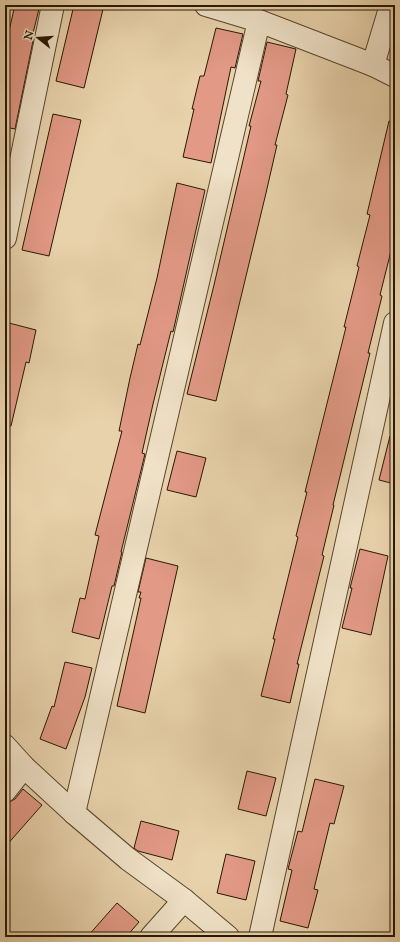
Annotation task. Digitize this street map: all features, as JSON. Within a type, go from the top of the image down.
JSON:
[{"type":"street","points":[[5,238],[53,5]]},
{"type":"street","points":[[206,5],[259,21],[373,65],[395,76]]},
{"type":"street","points":[[373,65],[391,5]]},
{"type":"street","points":[[74,813],[259,21]]},
{"type":"street","points":[[260,937],[395,323]]},
{"type":"street","points":[[5,746],[24,767],[74,813],[128,859],[184,900],[228,937]]},
{"type":"street","points":[[5,791],[24,767]]},
{"type":"street","points":[[151,937],[184,900]]},
{"type":"building","points":[[15,5],[40,5],[31,41],[33,41],[15,129],[5,127],[5,48]]},
{"type":"building","points":[[74,5],[104,5],[84,88],[56,81]]},
{"type":"building","points":[[216,28],[243,34],[235,68],[231,67],[211,163],[183,157],[200,76],[204,76]]},
{"type":"building","points":[[267,42],[296,49],[286,94],[288,95],[275,145],[277,145],[216,401],[187,394],[251,126],[249,126],[261,81],[258,81]]},
{"type":"building","points":[[53,114],[81,120],[49,256],[22,250]]},
{"type":"building","points":[[389,121],[395,122],[395,235],[380,295],[382,296],[368,353],[370,353],[333,505],[322,555],[324,556],[297,664],[299,664],[290,703],[261,696],[275,639],[273,639],[298,537],[296,536],[307,492],[305,492],[346,327],[344,327],[359,267],[357,266],[370,215],[367,214]]},
{"type":"building","points":[[177,183],[205,190],[173,332],[171,331],[153,404],[142,453],[145,454],[114,586],[112,586],[99,639],[72,632],[80,598],[85,599],[99,536],[95,535],[122,431],[119,431],[130,378],[157,278]]},
{"type":"building","points":[[9,323],[36,330],[29,363],[26,362],[11,426],[5,425],[5,339]]},
{"type":"building","points":[[390,436],[395,436],[395,484],[379,480]]},
{"type":"building","points":[[177,451],[206,458],[196,497],[167,490]]},
{"type":"building","points":[[360,549],[388,556],[371,635],[342,628]]},
{"type":"building","points":[[146,558],[178,566],[145,713],[117,706],[141,598],[139,598],[141,592],[138,592]]},
{"type":"building","points":[[65,662],[92,668],[85,697],[66,749],[40,739],[52,706],[54,707]]},
{"type":"building","points":[[247,771],[276,778],[266,816],[238,809]]},
{"type":"building","points":[[315,779],[344,786],[334,824],[330,823],[314,889],[318,890],[308,928],[280,921],[292,870],[288,869],[298,831],[302,832]]},
{"type":"building","points":[[23,789],[42,805],[5,847],[5,804],[15,799]]},
{"type":"building","points":[[141,821],[179,831],[172,860],[138,851],[134,848]]},
{"type":"building","points":[[226,854],[255,861],[246,900],[217,893]]},
{"type":"building","points":[[117,903],[139,922],[126,937],[87,937]]}]
